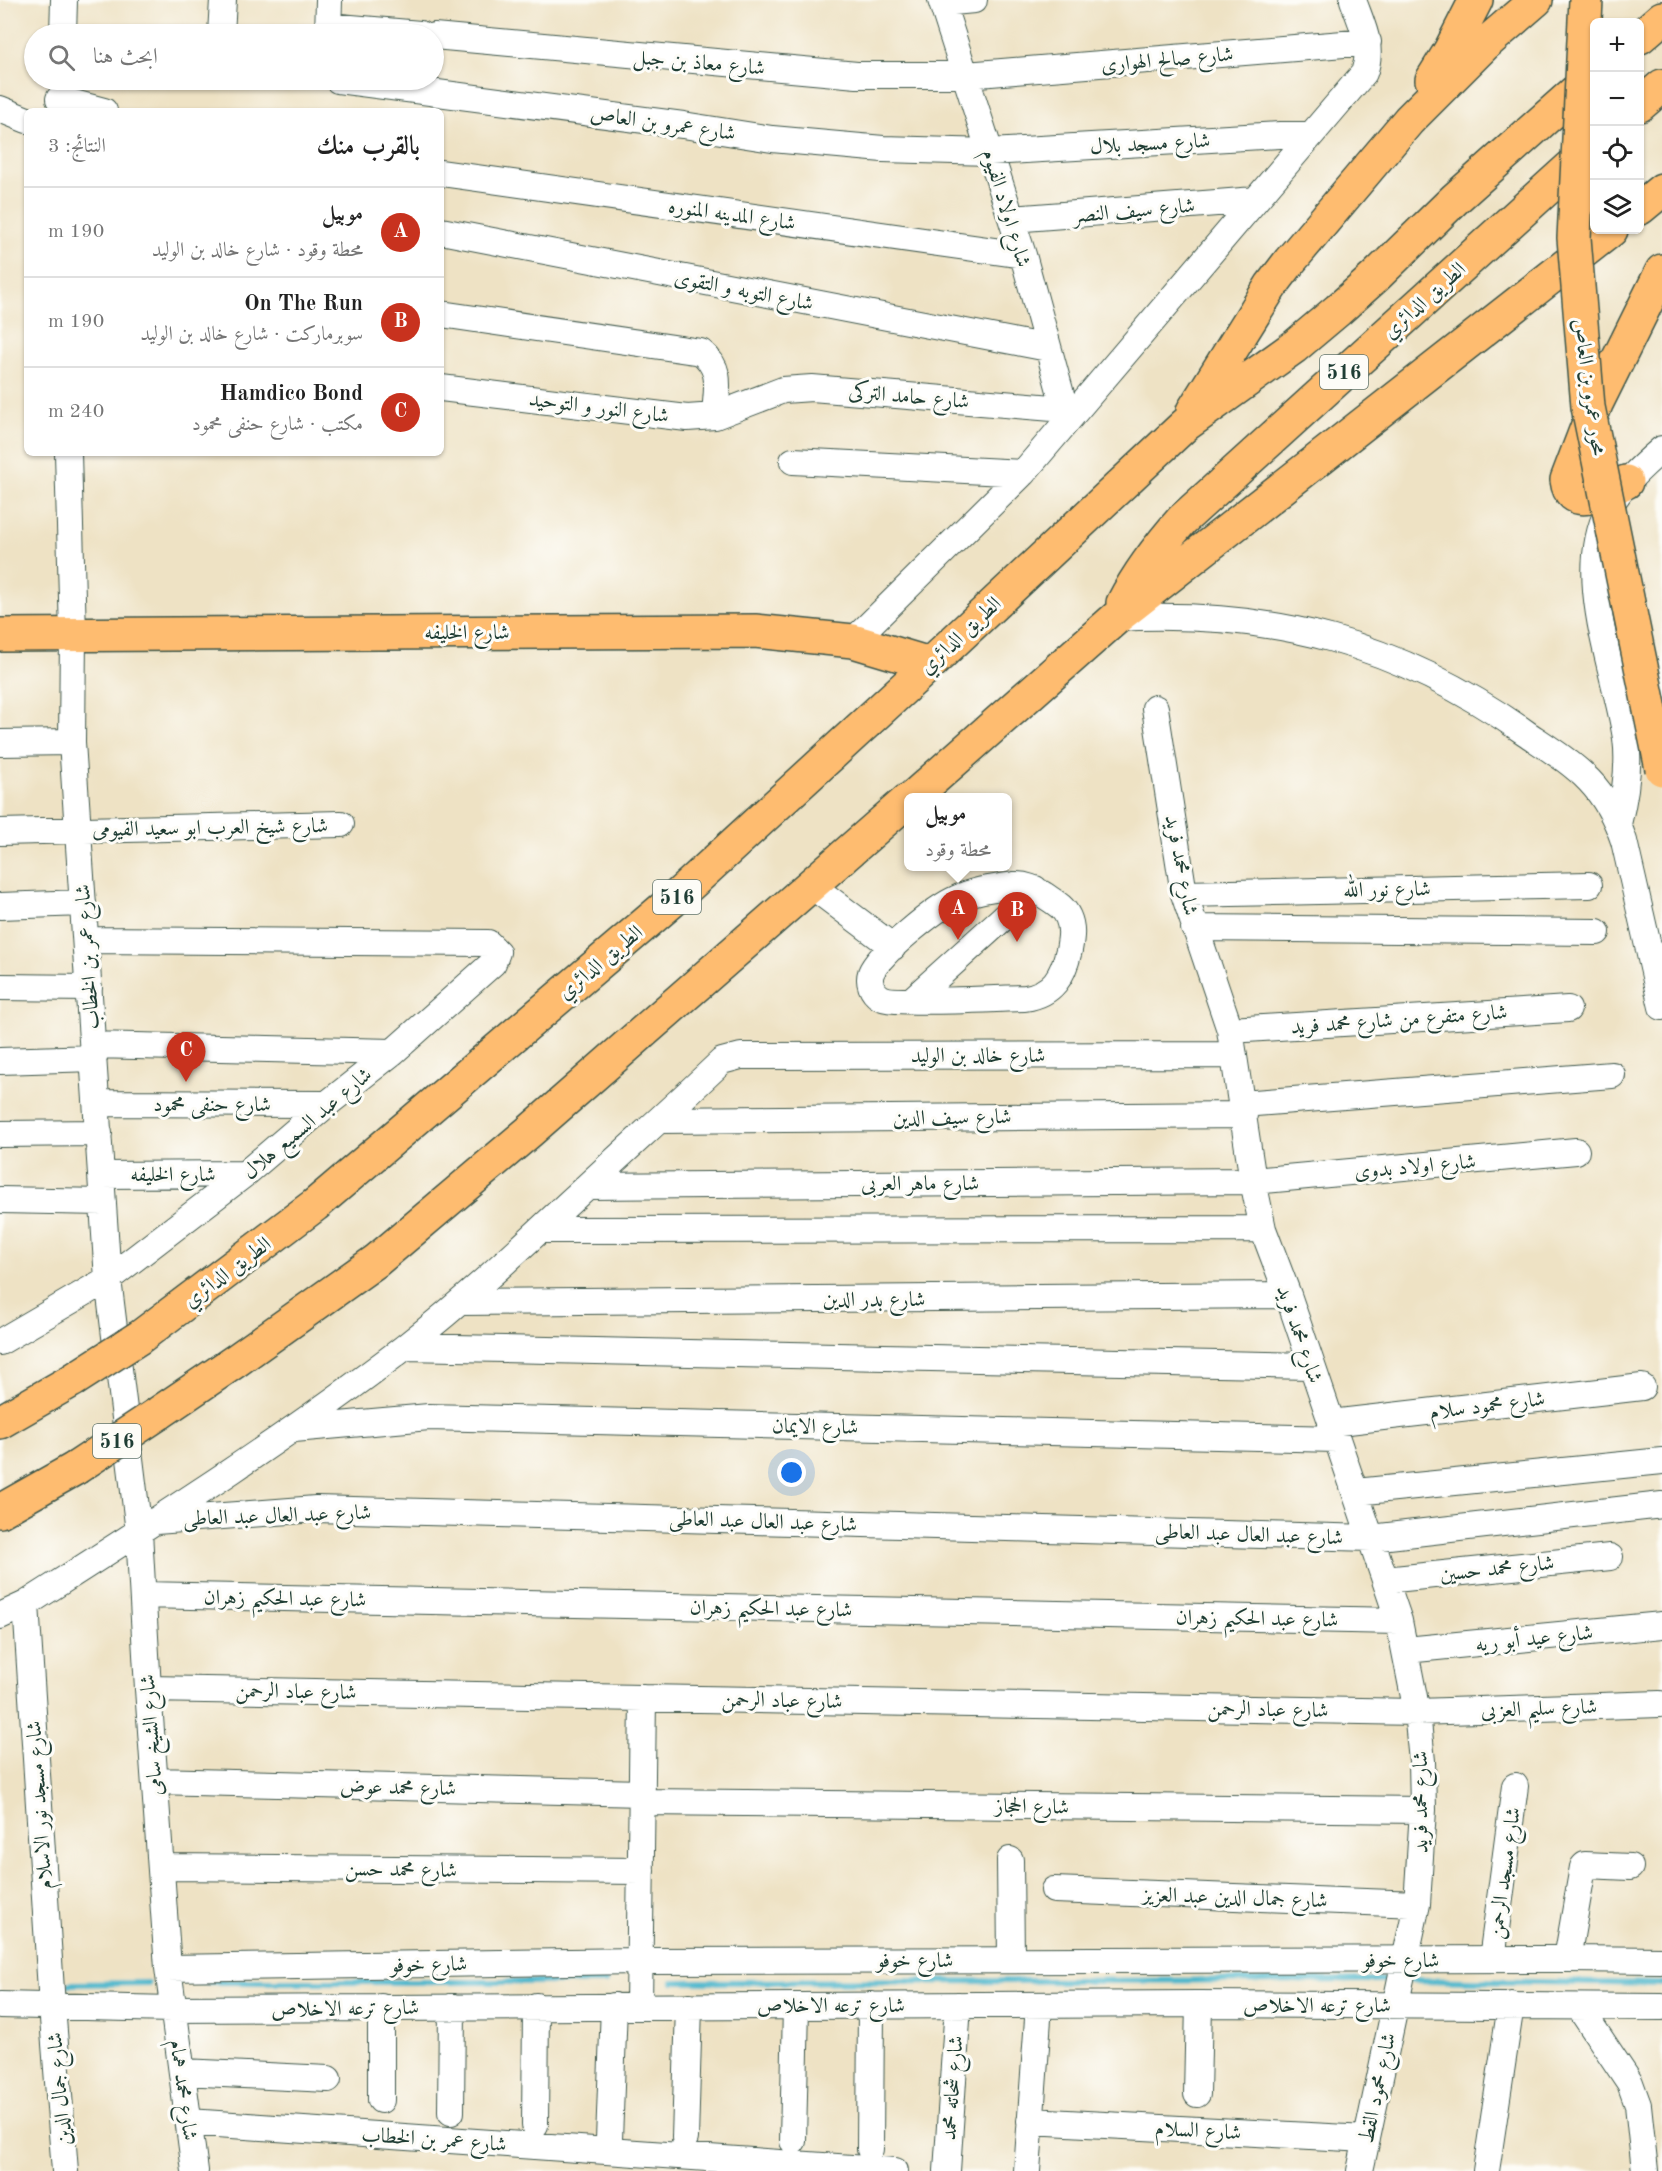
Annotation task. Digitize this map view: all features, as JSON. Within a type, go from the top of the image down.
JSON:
[{"type":"main road","points":[[1409,120],[1450,51],[1476,0]]},
{"type":"main road","name":"الطريق الدائري","points":[[1185,425],[1271,286],[1409,120],[1484,45],[1536,0]]},
{"type":"main road","name":"محور عمرو بن العاص","points":[[1586,0],[1574,238],[1582,349],[1588,407],[1662,769]]},
{"type":"main road","points":[[1644,34],[1662,18]]},
{"type":"main road","name":"الطريق الدائري","points":[[0,1422],[73,1380],[140,1337],[315,1205],[664,908],[930,664],[1185,425],[1294,347],[1338,310],[1590,79]]},
{"type":"main road","points":[[1644,102],[1662,86]]},
{"type":"main road","name":"الطريق الدائري","points":[[1116,618],[1134,582],[1156,550],[1182,520],[1590,150]]},
{"type":"main road","points":[[1644,205],[1662,190]]},
{"type":"main road","name":"الطريق الدائري","points":[[917,793],[1116,618],[1606,234]]},
{"type":"main road","points":[[1626,482],[1590,498],[1581,499],[1573,495],[1568,488],[1567,480],[1596,404],[1662,271]]},
{"type":"main road","name":"شارع الخليفه","points":[[0,635],[755,631],[853,641],[930,664]]},
{"type":"main road","name":"الطريق الدائري","points":[[0,1511],[76,1468],[159,1413],[376,1261],[530,1131],[904,804]]},
{"type":"street","points":[[64,0],[66,24]]},
{"type":"street","points":[[222,24],[224,0]]},
{"type":"street","points":[[328,24],[329,0]]},
{"type":"street","points":[[942,2],[974,0]]},
{"type":"street","points":[[853,641],[1023,474],[1067,413],[1256,200],[1364,73],[1369,59],[1368,42],[1353,0]]},
{"type":"street","name":"شارع اولاد الفيوم","points":[[942,2],[1023,255],[1067,413]]},
{"type":"street","name":"شارع معاذ بن جبل","points":[[444,37],[857,75],[966,75]]},
{"type":"street","name":"شارع صالح الهوارى","points":[[966,75],[1368,42]]},
{"type":"street","name":"شارع عمرو بن العاص","points":[[415,90],[772,139],[884,149],[990,152]]},
{"type":"street","points":[[59,97],[94,108]]},
{"type":"street","points":[[0,109],[24,119]]},
{"type":"street","name":"شارع مسجد بلال","points":[[990,152],[1311,135]]},
{"type":"street","name":"شارع المدينه المنوره","points":[[444,173],[1023,255]]},
{"type":"street","name":"شارع سيف النصر","points":[[1012,219],[1256,200]]},
{"type":"street","name":"شارع التوبه و التقوى","points":[[444,232],[1048,348]]},
{"type":"street","points":[[444,314],[701,351],[711,360],[717,371],[715,416]]},
{"type":"street","name":"شارع النور و التوحيد","points":[[444,388],[687,418],[715,416],[755,400]]},
{"type":"street","name":"شارع حامد التركى","points":[[755,400],[783,390],[812,388],[1067,413]]},
{"type":"street","points":[[1618,824],[1625,796],[1626,740],[1596,596],[1594,561],[1596,544],[1608,511],[1626,482],[1662,449]]},
{"type":"street","name":"شارع عمر بن الخطاب","points":[[68,456],[73,634],[72,742],[108,1279],[129,1460]]},
{"type":"street","points":[[794,461],[1023,474]]},
{"type":"street","points":[[1116,618],[1169,616],[1243,620],[1326,636],[1387,657],[1447,684],[1486,705],[1577,768],[1601,793],[1618,824],[1624,841],[1662,1007]]},
{"type":"street","name":"شارع محمد فريد","points":[[1155,708],[1184,894],[1232,1042],[1253,1181],[1263,1228],[1356,1492],[1399,1621],[1406,1650],[1417,1712],[1422,1761],[1423,1810],[1417,1904],[1405,1960]]},
{"type":"street","points":[[0,743],[72,742]]},
{"type":"street","name":"شارع شيخ العرب ابو سعيد الفيومى","points":[[0,832],[341,824]]},
{"type":"street","points":[[1014,885],[1035,889],[1062,907],[1071,927],[1066,963],[1058,980],[1051,987],[1025,998],[890,1001],[881,998],[874,992],[870,983],[871,974],[875,966],[893,947],[937,910],[957,898],[1014,885]]},
{"type":"street","name":"شارع نور الله","points":[[1184,894],[1589,885]]},
{"type":"street","points":[[812,886],[893,947]]},
{"type":"street","points":[[912,1000],[1035,889]]},
{"type":"street","points":[[0,906],[83,903]]},
{"type":"street","points":[[1194,928],[1597,932]]},
{"type":"street","name":"شارع عبد السميع هلال","points":[[0,1342],[108,1279],[245,1174],[327,1104],[393,1052],[494,963],[497,951],[488,943],[86,940]]},
{"type":"street","points":[[0,987],[89,988]]},
{"type":"street","name":"شارع متفرع من شارع محمد فريد","points":[[1232,1042],[1568,1009]]},
{"type":"street","name":"شارع خالد بن الوليد","points":[[660,1120],[722,1061],[741,1056],[1232,1042]]},
{"type":"street","points":[[0,1061],[93,1052],[393,1052]]},
{"type":"street","name":"شارع سيف الدين","points":[[660,1120],[1243,1109],[1612,1075]]},
{"type":"street","name":"شارع حنفى محمود","points":[[97,1103],[327,1104]]},
{"type":"street","points":[[0,1616],[26,1604],[147,1526],[293,1429],[405,1347],[541,1230],[660,1120]]},
{"type":"street","points":[[0,1134],[99,1133]]},
{"type":"street","name":"شارع اولاد بدوى","points":[[1253,1181],[1576,1151]]},
{"type":"street","name":"شارع الخليفه","points":[[102,1175],[245,1174]]},
{"type":"street","name":"شارع ماهر العربى","points":[[588,1186],[1253,1181]]},
{"type":"street","points":[[0,1200],[103,1202]]},
{"type":"street","points":[[541,1230],[1263,1228]]},
{"type":"street","name":"شارع بدر الدين","points":[[460,1302],[1288,1295]]},
{"type":"street","points":[[405,1347],[1311,1366]]},
{"type":"street","name":"شارع محمود سلام","points":[[1334,1431],[1642,1387]]},
{"type":"street","name":"شارع الايمان","points":[[293,1429],[429,1417],[1334,1431]]},
{"type":"street","name":"شارع الشيخ سامى","points":[[129,1460],[147,1526],[143,1595],[154,1781],[172,2009]]},
{"type":"street","points":[[1356,1492],[1662,1461]]},
{"type":"street","name":"شارع عبد العال عبد العاطى","points":[[147,1526],[316,1509],[1371,1538],[1662,1505]]},
{"type":"street","name":"شارع محمد حسين","points":[[1385,1580],[1610,1557]]},
{"type":"street","name":"شارع عبد الحكيم زهران","points":[[143,1595],[1399,1621]]},
{"type":"street","name":"شارع مسجد نور الاسلام","points":[[26,1604],[52,2006]]},
{"type":"street","name":"شارع عيد أبو ريه","points":[[1406,1650],[1662,1625]]},
{"type":"street","name":"شارع عباد الرحمن","points":[[148,1689],[1417,1712]]},
{"type":"street","points":[[639,2006],[643,1698]]},
{"type":"street","name":"شارع سليم العزبى","points":[[1417,1712],[1660,1704]]},
{"type":"street","name":"شارع محمد عوض","points":[[154,1781],[642,1798]]},
{"type":"street","name":"شارع مسجد الرحمن","points":[[1492,1959],[1515,1786]]},
{"type":"street","name":"شارع الحجاز","points":[[642,1798],[1423,1810]]},
{"type":"street","points":[[1010,1860],[1011,1960]]},
{"type":"street","points":[[1567,1959],[1582,1868],[1586,1865],[1630,1867]]},
{"type":"street","name":"شارع محمد حسن","points":[[161,1867],[641,1871]]},
{"type":"street","name":"شارع جمال الدين عبد العزيز","points":[[1054,1890],[1417,1904]]},
{"type":"street","name":"شارع خوفو","points":[[168,1968],[640,1960],[1662,1960]]},
{"type":"street","name":"شارع محمود القط","points":[[1360,2171],[1405,1960]]},
{"type":"street","points":[[1197,2094],[1199,2004]]},
{"type":"street","name":"شارع ترعه الاخلاص","points":[[0,2005],[172,2009],[1199,2004],[1662,2007]]},
{"type":"street","points":[[870,2150],[871,2005]]},
{"type":"street","name":"شارع شحاته محمد","points":[[946,2171],[958,2005]]},
{"type":"street","points":[[1027,2171],[1039,2005]]},
{"type":"street","points":[[1486,2171],[1511,2005]]},
{"type":"street","name":"شارع جمال الدين","points":[[52,2006],[65,2171]]},
{"type":"street","points":[[535,2125],[536,2006]]},
{"type":"street","points":[[609,2140],[614,2006]]},
{"type":"street","points":[[685,2138],[689,2006]]},
{"type":"street","points":[[793,2141],[796,2006]]},
{"type":"street","points":[[381,2007],[381,2100]]},
{"type":"street","points":[[451,2112],[452,2007]]},
{"type":"street","points":[[1579,2007],[1630,2083],[1638,2105],[1645,2171]]},
{"type":"street","name":"شارع محمد همام","points":[[172,2009],[183,2072],[195,2171]]},
{"type":"street","points":[[183,2072],[328,2079]]},
{"type":"street","name":"شارع السلام","points":[[1030,2121],[1366,2139]]},
{"type":"street","name":"شارع عمر بن الخطاب","points":[[189,2122],[895,2171]]},
{"type":"waterway","points":[[673,1982],[1394,1980]]},
{"type":"waterway","points":[[1408,1980],[1662,1984]]},
{"type":"waterway","points":[[199,1982],[606,1982]]},
{"type":"waterway","points":[[70,1984],[148,1983]]},
{"type":"place","name":"موبيل","points":[[958,940]]},
{"type":"place","name":"On The Run","points":[[1017,942]]},
{"type":"place","name":"Hamdico Bond","points":[[186,1082]]}]
